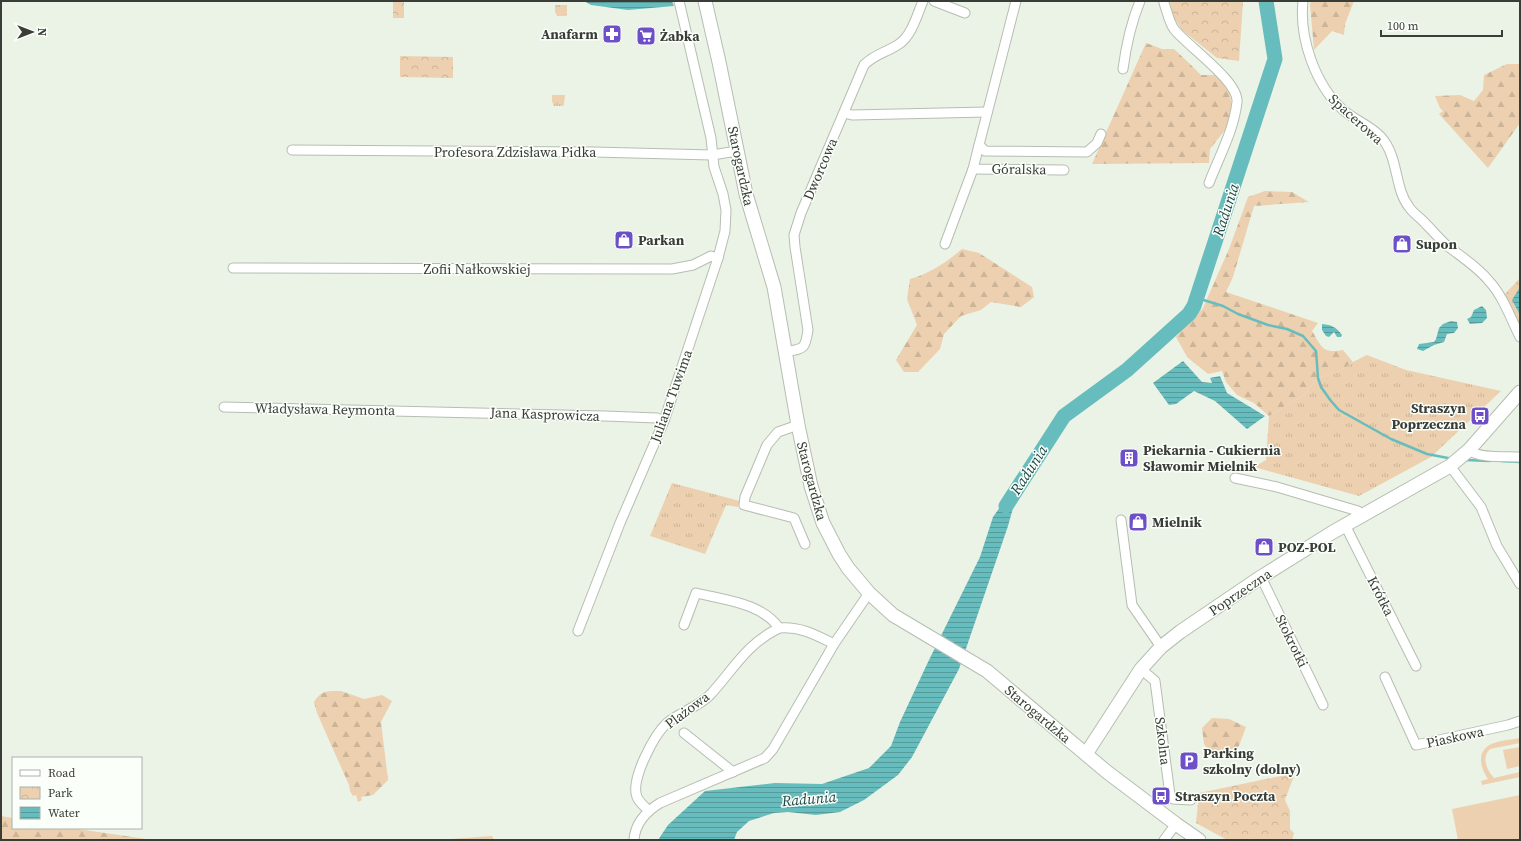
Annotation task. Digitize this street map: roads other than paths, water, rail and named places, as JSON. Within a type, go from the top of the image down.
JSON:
[{"type":"main road","name":"Starogardzka","points":[[705,1],[746,194],[774,287],[798,426],[811,486],[823,523],[839,554],[848,568],[869,593],[893,614],[996,679],[1086,754],[1199,840]]},
{"type":"main road","name":"Poprzeczna","points":[[1086,754],[1141,669],[1160,648],[1180,632],[1261,577],[1345,525],[1450,466],[1469,450],[1520,392]]},
{"type":"street","name":"Juliana Tuwima","points":[[578,631],[620,523],[664,421],[718,258],[725,231],[727,217],[725,202],[714,167],[711,138],[679,1]]},
{"type":"street","name":"Dworcowa","points":[[785,352],[801,349],[806,343],[808,330],[795,247],[794,235],[797,226],[864,65],[876,55],[899,44],[903,40],[912,28],[923,1]]},
{"type":"street","points":[[934,1],[965,13]]},
{"type":"street","points":[[1016,1],[979,145],[984,151],[1087,152],[1097,144],[1101,134]]},
{"type":"street","points":[[1124,69],[1130,33],[1140,1]]},
{"type":"street","points":[[1164,1],[1174,28],[1230,84],[1238,100],[1231,130],[1209,183]]},
{"type":"street","name":"Spacerowa","points":[[1303,1],[1302,14],[1308,47],[1317,75],[1326,92],[1342,110],[1371,128],[1382,138],[1394,161],[1404,198],[1409,207],[1445,243],[1471,263],[1490,281],[1520,337]]},
{"type":"street","points":[[844,113],[852,115],[987,112]]},
{"type":"street","name":"Góralska","points":[[945,244],[973,169],[979,145]]},
{"type":"street","name":"Profesora Zdzisława Pidka","points":[[292,150],[572,152],[712,155],[737,151]]},
{"type":"street","name":"Góralska","points":[[973,169],[1064,170]]},
{"type":"street","name":"Zofii Nałkowskiej","points":[[232,268],[672,269],[693,265],[711,256],[718,258]]},
{"type":"street","name":"Władysława Reymonta","points":[[224,407],[426,411]]},
{"type":"street","name":"Jana Kasprowicza","points":[[426,411],[657,418],[664,421]]},
{"type":"street","points":[[798,426],[778,432],[767,446],[745,497],[744,506],[794,518],[805,544]]},
{"type":"street","points":[[1469,450],[1472,453],[1490,456],[1520,457]]},
{"type":"street","points":[[1450,466],[1481,507],[1497,546],[1520,584]]},
{"type":"street","points":[[1235,478],[1277,487],[1358,511],[1361,517]]},
{"type":"street","points":[[1121,520],[1132,605],[1160,648]]},
{"type":"street","name":"Krótka","points":[[1345,525],[1416,666]]},
{"type":"street","name":"Stokrotki","points":[[1261,577],[1323,705]]},
{"type":"street","points":[[684,625],[696,593],[748,606],[769,617],[779,628],[801,630],[813,633],[834,644]]},
{"type":"street","points":[[634,840],[640,821],[660,802],[765,758],[773,749],[834,644],[869,593]]},
{"type":"street","name":"Plażowa","points":[[649,811],[637,797],[635,788],[637,777],[652,744],[660,731],[667,723],[701,702],[709,695],[750,647],[763,637],[779,628]]},
{"type":"street","name":"Szkolna","points":[[1141,669],[1155,681],[1170,795],[1172,799],[1191,800]]},
{"type":"street","name":"Piaskowa","points":[[1385,677],[1416,745],[1520,721]]},
{"type":"street","name":"Plażowa","points":[[684,733],[733,772]]},
{"type":"street","points":[[1164,840],[1176,824]]},
{"type":"water","points":[[584,1],[672,1],[674,6],[628,10],[591,5]]},
{"type":"water","points":[[1520,287],[1520,315],[1512,300]]},
{"type":"water","points":[[1482,306],[1486,310],[1487,318],[1482,323],[1470,324],[1467,319],[1471,317],[1474,310]]},
{"type":"water","points":[[1451,321],[1457,322],[1458,328],[1454,333],[1447,334],[1444,342],[1423,351],[1417,349],[1419,344],[1434,342],[1439,328],[1443,324]]},
{"type":"water","points":[[1322,324],[1336,328],[1342,335],[1341,337],[1337,337],[1334,332],[1329,337],[1326,336],[1322,330]]},
{"type":"water","points":[[1183,361],[1202,382],[1212,383],[1210,378],[1220,376],[1227,393],[1265,416],[1247,429],[1215,401],[1194,391],[1176,404],[1169,405],[1153,383]]},
{"type":"water","points":[[1022,476],[1008,526],[959,669],[912,757],[898,775],[864,800],[840,812],[816,815],[788,812],[774,813],[749,821],[737,832],[734,840],[658,840],[668,825],[705,791],[775,783],[822,784],[869,768],[891,746],[900,722],[928,662],[980,557],[993,517]]},
{"type":"waterway","name":"Radunia","points":[[1006,506],[1064,416],[1127,370],[1189,314],[1194,306],[1275,59],[1266,1]]},
{"type":"waterway","points":[[1197,298],[1223,306],[1238,314],[1268,325],[1287,329],[1303,336],[1316,351],[1318,378],[1321,387],[1339,410],[1391,439],[1427,454],[1448,458]]},
{"type":"waterway","points":[[1466,460],[1490,461]]},
{"type":"waterway","points":[[1501,461],[1520,462]]},
{"type":"place","name":"Anafarm","points":[[612,34]]},
{"type":"place","name":"Żabka","points":[[646,36]]},
{"type":"place","name":"Parkan","points":[[624,240]]},
{"type":"place","name":"Supon","points":[[1402,244]]},
{"type":"place","name":"Straszyn Poprzeczna","points":[[1480,416]]},
{"type":"place","name":"Piekarnia - Cukiernia Sławomir Mielnik","points":[[1129,458]]},
{"type":"place","name":"Mielnik","points":[[1138,522]]},
{"type":"place","name":"POZ-POL","points":[[1264,547]]},
{"type":"place","name":"Parking szkolny (dolny)","points":[[1189,761]]},
{"type":"place","name":"Straszyn Poczta","points":[[1161,796]]}]
